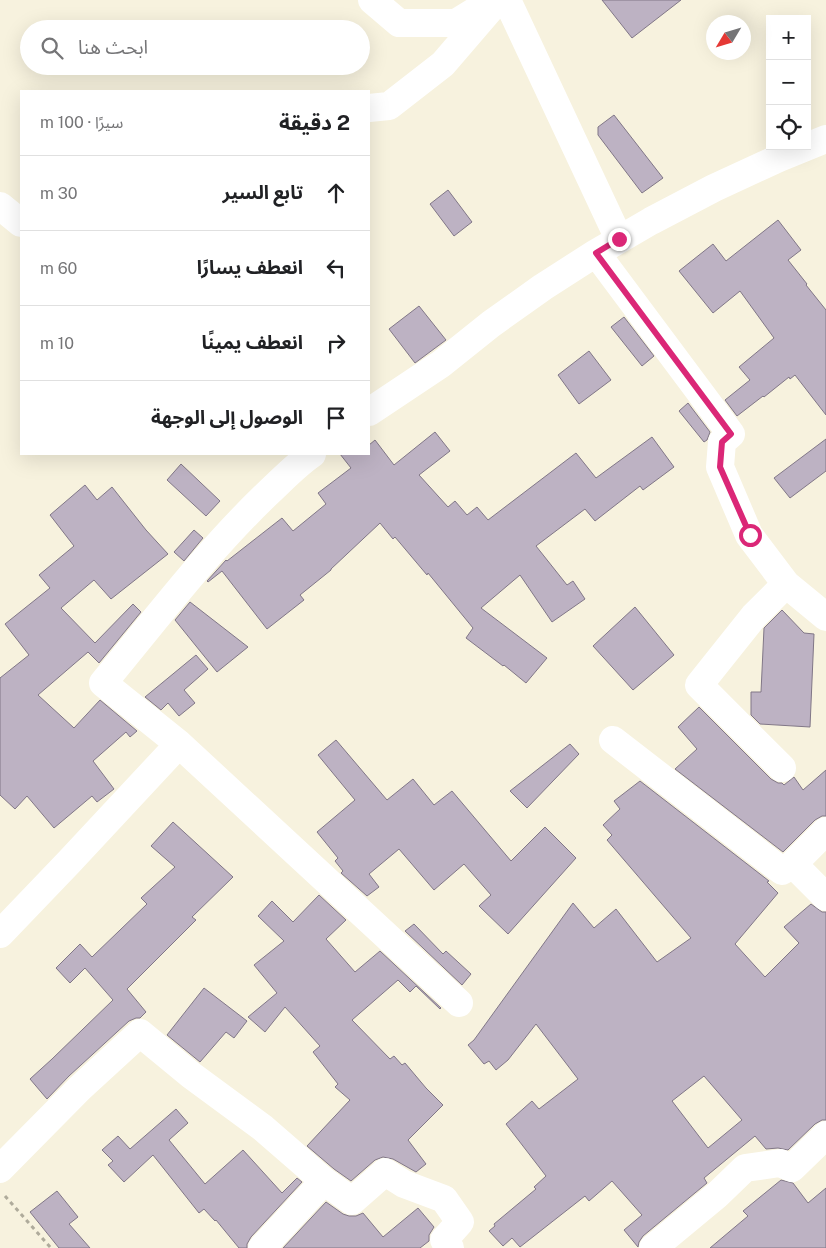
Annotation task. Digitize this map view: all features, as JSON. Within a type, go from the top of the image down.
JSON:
[{"type":"street","points":[[372,0],[399,23],[456,23],[493,0]]},
{"type":"street","points":[[370,108],[389,106],[443,64],[498,0]]},
{"type":"street","points":[[507,0],[619,239]]},
{"type":"street","points":[[370,411],[442,364],[491,324],[543,287],[619,239],[714,188],[826,139]]},
{"type":"street","points":[[0,206],[20,222]]},
{"type":"street","points":[[596,253],[731,434],[722,442],[720,467],[750,535],[786,584],[826,617]]},
{"type":"street","points":[[311,455],[247,513],[204,560],[103,684],[179,744],[459,1003]]},
{"type":"street","points":[[782,768],[699,686],[754,616],[786,584]]},
{"type":"street","points":[[614,740],[782,871],[793,864],[826,831]]},
{"type":"street","points":[[0,934],[179,744]]},
{"type":"street","points":[[793,864],[826,897]]},
{"type":"street","points":[[0,1170],[80,1088],[140,1032],[191,1075],[263,1128],[324,1182],[352,1201],[385,1172],[404,1184],[444,1199],[460,1222],[443,1245]]},
{"type":"street","points":[[653,1248],[717,1195],[744,1168],[780,1163],[792,1168],[826,1135]]},
{"type":"street","points":[[262,1248],[324,1182]]},
{"type":"path","points":[[0,1190],[51,1248]]},
{"type":"building","points":[[602,0],[681,0],[632,38]]},
{"type":"building","points":[[614,115],[663,178],[642,193],[598,135],[598,127]]},
{"type":"building","points":[[448,190],[472,222],[454,236],[430,204]]},
{"type":"building","points":[[778,220],[801,250],[788,260],[826,310],[826,415],[795,375],[790,379],[789,377],[737,416],[725,400],[750,380],[739,367],[774,338],[740,291],[713,313],[679,271],[713,244],[726,261]]},
{"type":"building","points":[[419,306],[446,340],[415,363],[389,329]]},
{"type":"building","points":[[624,317],[654,356],[642,366],[611,327]]},
{"type":"building","points":[[589,351],[611,380],[579,404],[558,375]]},
{"type":"building","points":[[688,403],[710,432],[707,440],[704,442],[679,411]]},
{"type":"building","points":[[435,432],[450,451],[419,475],[448,507],[455,501],[467,515],[477,507],[488,520],[576,453],[596,478],[652,437],[674,467],[643,490],[640,486],[595,521],[585,509],[536,546],[567,585],[573,581],[585,599],[552,622],[520,575],[481,608],[547,658],[526,683],[466,638],[473,628],[428,573],[427,575],[395,537],[393,539],[380,523],[331,570],[300,595],[304,600],[267,629],[222,571],[207,581],[226,560],[282,518],[293,531],[326,504],[318,493],[351,468],[341,455],[370,455],[370,444],[375,440],[394,465]]},
{"type":"building","points":[[826,439],[826,471],[790,498],[774,478]]},
{"type":"building","points":[[181,464],[220,501],[206,516],[167,480]]},
{"type":"building","points":[[85,485],[97,500],[112,487],[168,554],[111,599],[94,580],[61,608],[95,643],[133,604],[141,612],[99,663],[88,652],[38,695],[74,728],[100,700],[137,731],[130,737],[126,732],[93,761],[114,789],[97,802],[92,796],[54,828],[27,796],[15,809],[0,795],[0,678],[29,655],[5,624],[50,588],[39,575],[74,546],[50,515]]},
{"type":"building","points":[[194,530],[203,538],[184,561],[174,552]]},
{"type":"building","points":[[190,602],[248,647],[217,672],[175,620]]},
{"type":"building","points":[[635,607],[674,655],[633,690],[593,646]]},
{"type":"building","points":[[782,610],[804,633],[814,634],[810,727],[760,724],[751,715],[751,692],[761,692],[764,628]]},
{"type":"building","points":[[196,655],[208,669],[184,690],[195,703],[179,716],[168,703],[161,710],[145,697]]},
{"type":"building","points":[[699,707],[771,779],[778,783],[784,785],[794,777],[803,790],[826,770],[826,816],[815,820],[783,852],[675,769],[697,749],[678,727]]},
{"type":"building","points":[[336,740],[387,800],[413,779],[434,805],[452,791],[511,861],[545,827],[576,858],[508,934],[479,906],[491,895],[464,864],[434,890],[399,849],[369,874],[379,887],[367,896],[341,873],[343,871],[335,861],[338,858],[317,832],[355,800],[318,755]]},
{"type":"building","points":[[570,744],[579,754],[527,808],[510,791]]},
{"type":"building","points":[[640,781],[769,881],[767,882],[778,893],[735,944],[765,977],[799,943],[784,927],[811,904],[822,912],[826,912],[826,1120],[815,1124],[788,1150],[778,1148],[766,1149],[755,1136],[704,1178],[707,1183],[643,1236],[638,1247],[624,1230],[642,1215],[612,1181],[589,1201],[585,1196],[520,1247],[512,1238],[503,1246],[489,1231],[495,1226],[494,1224],[536,1189],[534,1187],[546,1176],[506,1124],[532,1101],[539,1109],[578,1079],[536,1024],[508,1060],[496,1070],[489,1061],[484,1064],[468,1045],[474,1040],[573,903],[594,928],[616,909],[657,962],[691,938],[607,840],[612,835],[603,825],[620,809],[614,801]],"holes":[[[704,1076],[742,1120],[708,1148],[672,1101]]]},
{"type":"building","points":[[173,822],[233,877],[192,917],[196,920],[127,989],[146,1012],[140,1018],[129,1021],[69,1076],[47,1099],[30,1079],[113,1000],[85,968],[70,983],[56,968],[80,944],[92,957],[147,904],[141,898],[175,867],[151,846]]},
{"type":"building","points":[[319,895],[346,920],[326,939],[355,972],[380,951],[441,1008],[416,986],[410,992],[398,980],[352,1020],[390,1059],[394,1056],[402,1065],[405,1063],[443,1105],[408,1140],[426,1164],[416,1172],[393,1159],[383,1157],[375,1160],[351,1181],[307,1146],[350,1100],[335,1087],[338,1084],[313,1052],[320,1046],[285,1007],[265,1032],[248,1017],[277,993],[254,965],[284,941],[258,916],[272,901],[293,922]]},
{"type":"building","points":[[414,924],[443,954],[446,951],[471,974],[462,985],[405,931]]},
{"type":"building","points":[[204,988],[247,1021],[234,1038],[226,1032],[200,1062],[167,1035]]},
{"type":"building","points":[[176,1109],[188,1123],[169,1140],[205,1184],[243,1150],[282,1193],[297,1178],[302,1182],[251,1237],[247,1248],[239,1248],[216,1220],[204,1209],[199,1213],[153,1155],[124,1182],[108,1165],[113,1161],[102,1150],[118,1136],[130,1149]]},
{"type":"building","points":[[781,1180],[793,1183],[808,1203],[826,1188],[826,1248],[710,1248],[748,1216],[743,1211]]},
{"type":"building","points":[[57,1191],[78,1217],[69,1224],[90,1248],[59,1248],[30,1212]]},
{"type":"building","points":[[326,1202],[349,1216],[363,1213],[383,1237],[418,1208],[434,1227],[429,1235],[429,1241],[420,1248],[283,1248]]},
{"type":"route","points":[[619,239],[596,253],[731,434],[722,442],[720,467],[750,535]]}]
